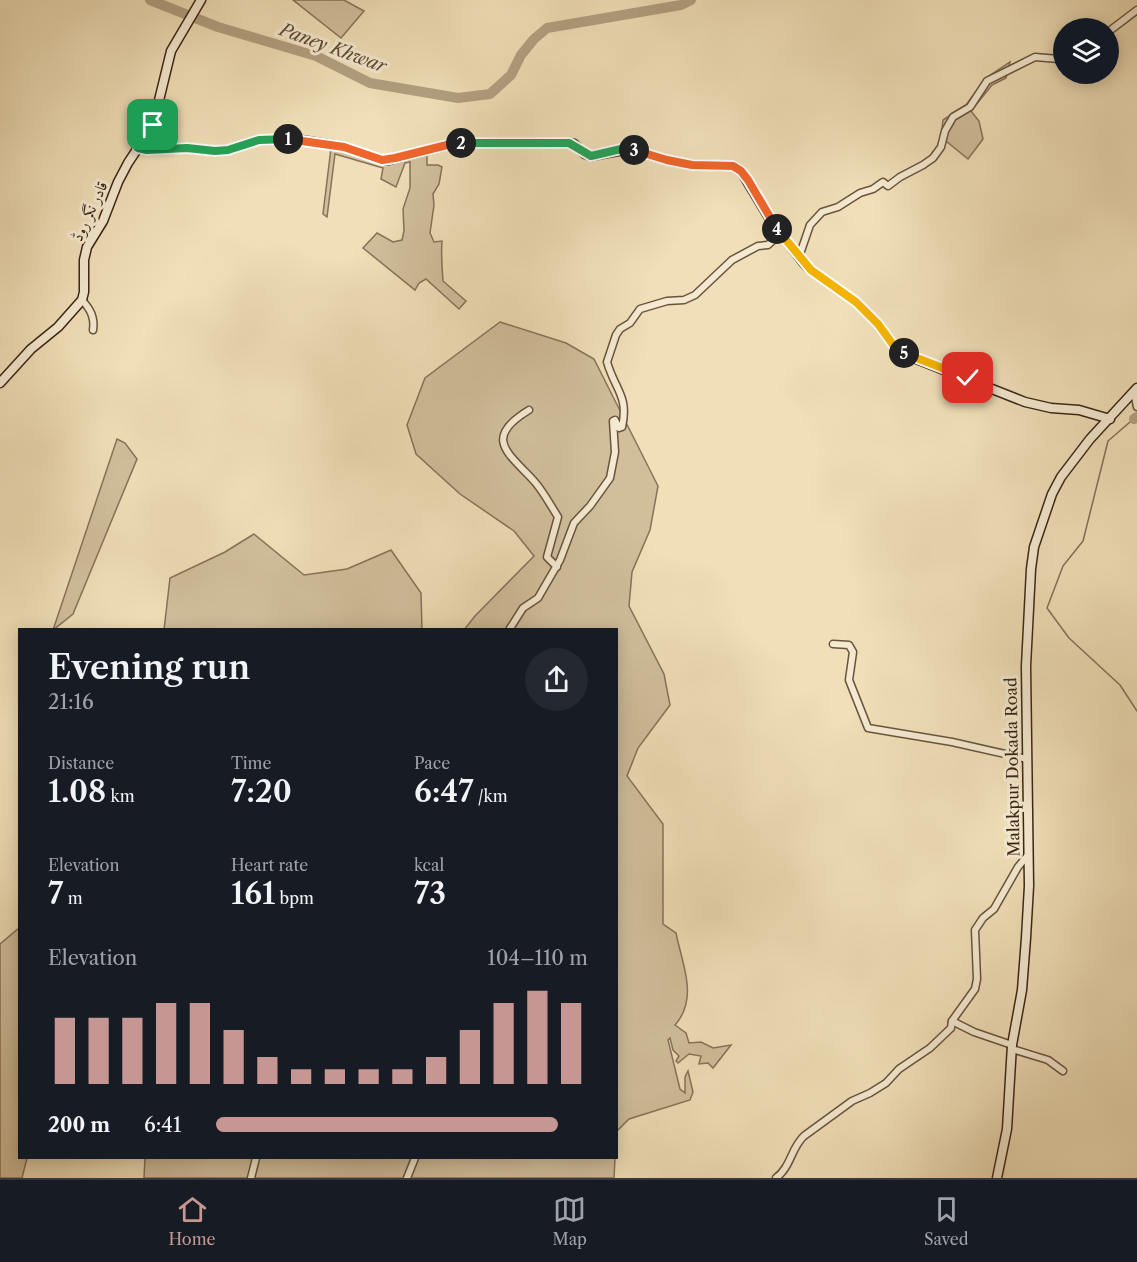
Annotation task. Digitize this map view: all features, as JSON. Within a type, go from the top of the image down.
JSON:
[{"type":"street","name":"قادر نگر روڈ","points":[[82,300],[87,247],[103,221],[118,182],[153,125],[171,51],[199,3]]},
{"type":"street","points":[[1119,24],[1137,10]]},
{"type":"street","points":[[799,257],[810,225],[822,212],[838,207],[883,182],[888,186],[933,158],[941,147],[945,131],[953,117],[970,107],[987,81],[1035,57],[1053,58]]},
{"type":"street","points":[[138,148],[147,150],[187,148],[215,151],[228,150],[259,140],[294,139],[344,147],[382,160],[389,160],[455,143],[569,143],[591,156],[629,149],[692,165],[733,166],[741,171],[748,180],[799,257],[811,270],[856,302],[878,324],[894,346],[906,355],[1025,402],[1051,408],[1079,410],[1110,419]]},
{"type":"street","points":[[510,628],[523,608],[538,598],[557,567],[573,523],[590,507],[612,472],[615,452],[613,422],[615,420],[619,428],[622,427],[625,415],[624,402],[607,362],[620,329],[630,323],[644,307],[667,301],[684,300],[695,295],[732,260],[758,246],[768,245],[781,233]]},
{"type":"street","points":[[0,383],[31,349],[58,327],[82,300],[90,308],[94,321],[93,330]]},
{"type":"street","points":[[1121,406],[1136,406],[1136,390]]},
{"type":"street","name":"Malakpur Dokada Road","points":[[997,1178],[1007,1129],[1012,1047],[1022,990],[1029,886],[1026,666],[1031,570],[1035,547],[1052,494],[1061,477],[1090,439],[1136,390]]},
{"type":"street","points":[[529,410],[506,427],[502,440],[510,456],[534,481],[558,517],[547,556],[557,567]]},
{"type":"street","points":[[833,645],[849,645],[853,652],[849,680],[868,728],[952,742],[1027,759]]},
{"type":"street","points":[[776,1178],[788,1166],[799,1140],[852,1101],[886,1083],[899,1069],[930,1048],[951,1029],[952,1021],[975,989],[977,970],[975,930],[982,918],[994,909],[1018,867],[1028,855]]},
{"type":"street","points":[[952,1021],[974,1032],[1048,1060],[1063,1071]]},
{"type":"street","points":[[251,1178],[256,1159]]},
{"type":"street","points":[[407,1178],[415,1159]]},
{"type":"shaded area","points":[[293,0],[344,0],[364,11],[341,38]]},
{"type":"shaded area","points":[[1010,62],[1006,78],[992,85],[971,111],[979,121],[983,139],[968,159],[941,137],[943,120],[966,105],[986,78]]},
{"type":"shaded area","points":[[331,148],[383,162],[427,152],[427,165],[442,167],[439,184],[433,194],[434,205],[430,233],[434,242],[442,241],[443,281],[466,301],[459,309],[426,279],[419,283],[415,290],[363,248],[377,233],[393,242],[402,240],[403,209],[410,188],[410,162],[405,163],[396,187],[381,179],[383,168],[335,154],[327,217],[323,214]]},
{"type":"shaded area","points":[[500,322],[566,343],[594,359],[658,486],[650,530],[632,572],[629,606],[664,674],[670,705],[638,748],[627,776],[663,824],[663,924],[676,933],[687,980],[686,1004],[675,1025],[686,1033],[689,1043],[701,1042],[713,1048],[731,1045],[713,1068],[708,1063],[699,1064],[701,1056],[689,1054],[678,1063],[676,1061],[679,1056],[673,1050],[670,1038],[668,1040],[680,1089],[685,1093],[685,1077],[688,1071],[693,1092],[690,1100],[629,1119],[618,1130],[618,628],[466,628],[534,556],[514,531],[460,494],[416,454],[407,425],[425,378]]},
{"type":"shaded area","points":[[117,439],[125,443],[137,459],[73,614],[54,628]]},
{"type":"shaded area","points":[[254,534],[304,575],[347,569],[391,550],[421,593],[422,628],[164,628],[170,578],[225,552]]},
{"type":"shaded area","points":[[18,929],[18,1159],[27,1159],[22,1178],[0,1178],[0,944]]},
{"type":"shaded area","points":[[145,1159],[615,1159],[614,1178],[144,1178]]},
{"type":"waterway","name":"Paney Khwar","points":[[150,0],[218,27],[316,56],[370,83],[458,98],[490,94],[511,75],[521,55],[547,28],[681,5],[691,0]]},
{"type":"waterway","points":[[1137,416],[1108,441],[1083,541],[1063,566],[1047,608],[1069,638],[1120,685],[1137,711]]},
{"type":"route","points":[[153,125],[138,148],[147,150],[187,148],[215,151],[228,150],[259,140],[294,139],[344,147],[382,160],[389,160],[455,143],[569,143],[591,156],[629,149],[692,165],[733,166],[741,171],[748,180],[770,219],[803,262],[856,302],[878,324],[894,346],[906,355],[968,378]]}]
